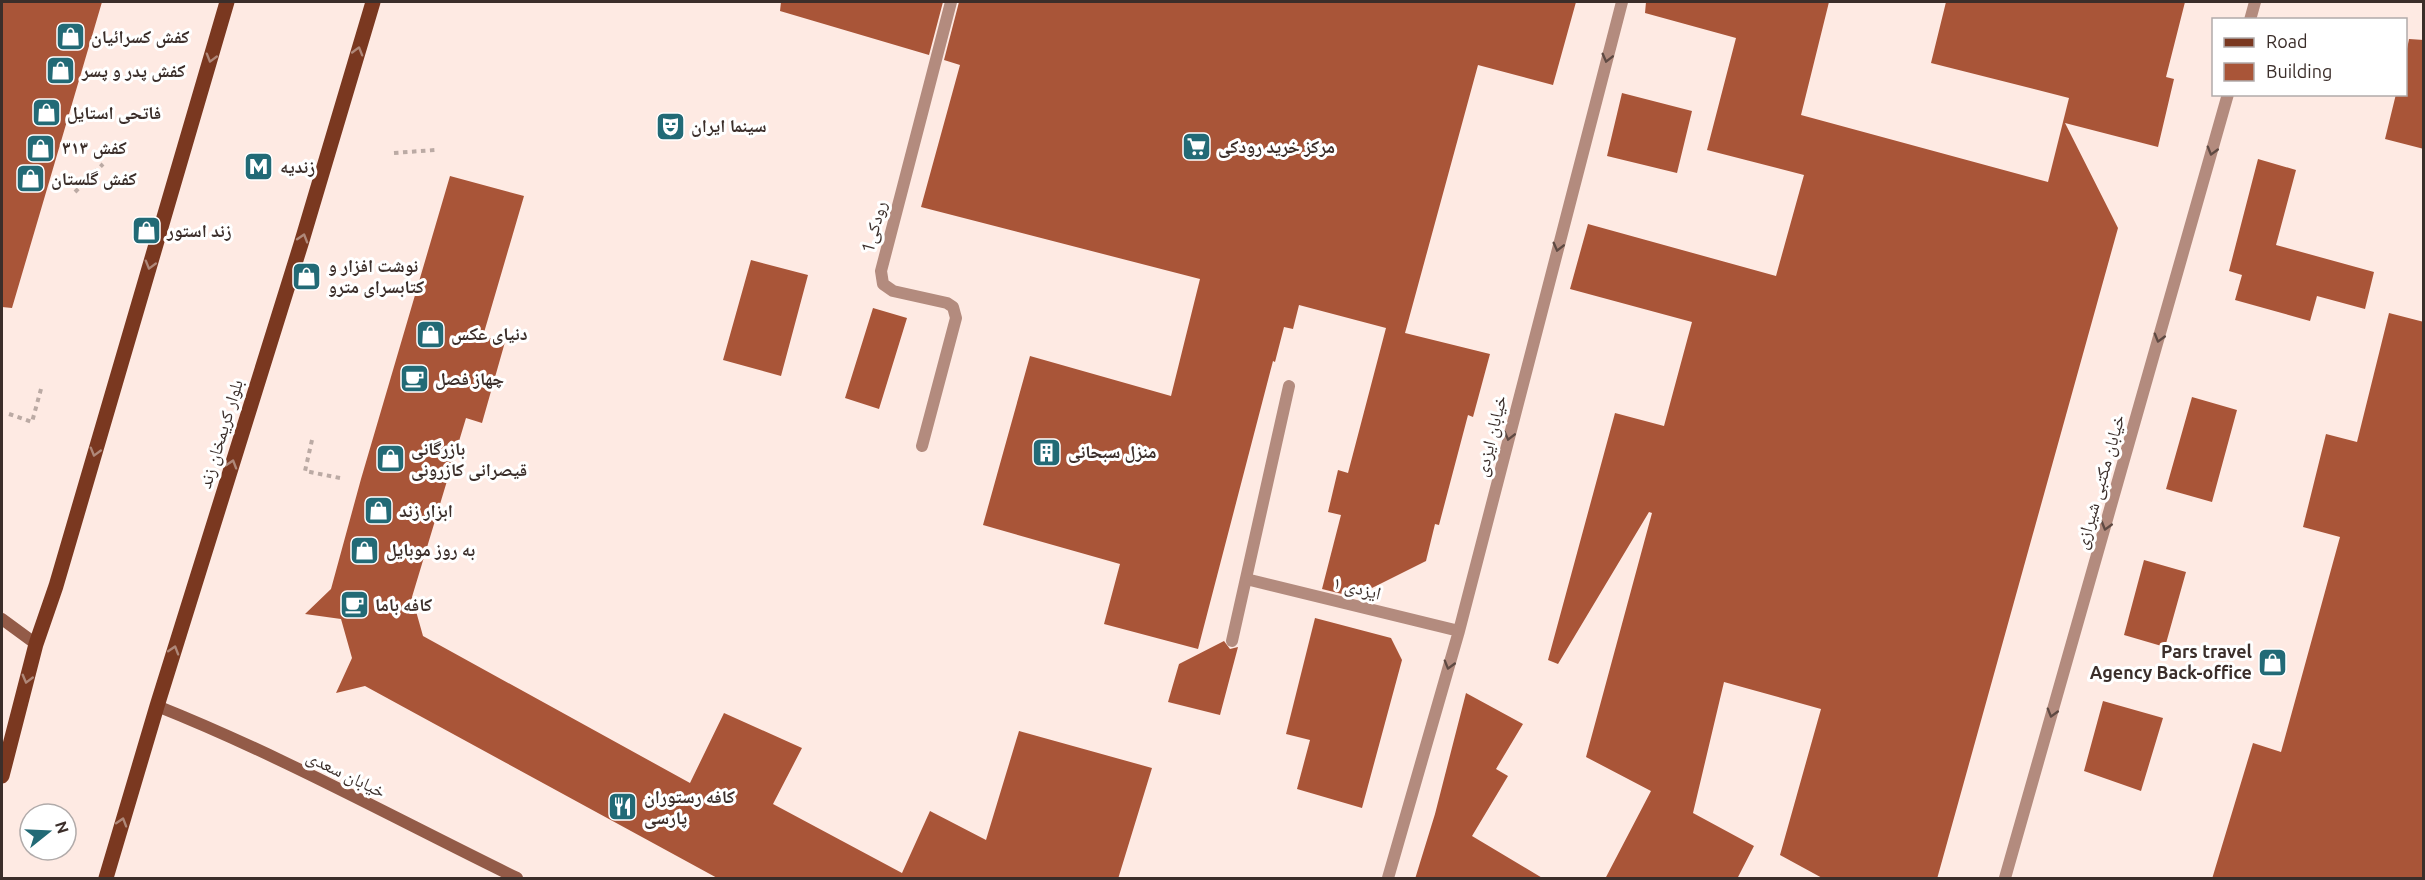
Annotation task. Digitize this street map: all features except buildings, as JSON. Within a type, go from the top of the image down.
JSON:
[{"type":"main road","points":[[2,776],[36,644],[56,586],[227,2]]},
{"type":"main road","name":"بلوار کریمخان زند","points":[[106,878],[373,2]]},
{"type":"street","name":"1رودکی","points":[[922,446],[956,318],[953,307],[947,303],[893,291],[883,284],[881,271],[951,2]]},
{"type":"street","name":"خیابان ایزدی","points":[[1388,879],[1459,631],[1622,2]]},
{"type":"street","points":[[2251,18],[2255,2]]},
{"type":"street","name":"خیابان مکتبی شیرازی","points":[[2006,879],[2227,96]]},
{"type":"street","points":[[1232,641],[1289,386]]},
{"type":"street","name":"ایزدی ۱","points":[[1246,579],[1459,631]]},
{"type":"street","points":[[2,619],[36,644]]},
{"type":"street","name":"خیابان سعدی","points":[[157,706],[282,762],[517,879]]},
{"type":"path","points":[[394,153],[435,150]]},
{"type":"path","points":[[75,192],[103,164]]},
{"type":"path","points":[[9,414],[32,423],[41,389]]},
{"type":"path","points":[[312,440],[305,471],[340,478]]},
{"type":"place","name":"کفش کسرائیان","points":[[70,37]]},
{"type":"place","name":"کفش پدر و پسر","points":[[61,71]]},
{"type":"place","name":"فاتحی استایل","points":[[46,113]]},
{"type":"place","name":"سینما ایران","points":[[670,126]]},
{"type":"place","name":"مرکز خرید رودکی","points":[[1197,147]]},
{"type":"place","name":"کفش ۳۱۳","points":[[41,148]]},
{"type":"place","name":"زندیه","points":[[259,167]]},
{"type":"place","name":"کفش گلستان","points":[[30,179]]},
{"type":"place","name":"زند استور","points":[[146,231]]},
{"type":"place","name":"نوشت افزار و کتابسرای مترو","points":[[307,276]]},
{"type":"place","name":"دنیای عکس","points":[[430,334]]},
{"type":"place","name":"چهاز فصل","points":[[414,379]]},
{"type":"place","name":"منزل سبحانی","points":[[1047,452]]},
{"type":"place","name":"بازرگانی قیصرانی کازرونی","points":[[390,459]]},
{"type":"place","name":"ابزار زند","points":[[378,511]]},
{"type":"place","name":"به روز موبایل","points":[[365,550]]},
{"type":"place","name":"کافه باما","points":[[354,605]]},
{"type":"place","name":"Pars travel Agency Back-office","points":[[2273,662]]},
{"type":"place","name":"کافه رستوران پارسی","points":[[623,807]]}]
